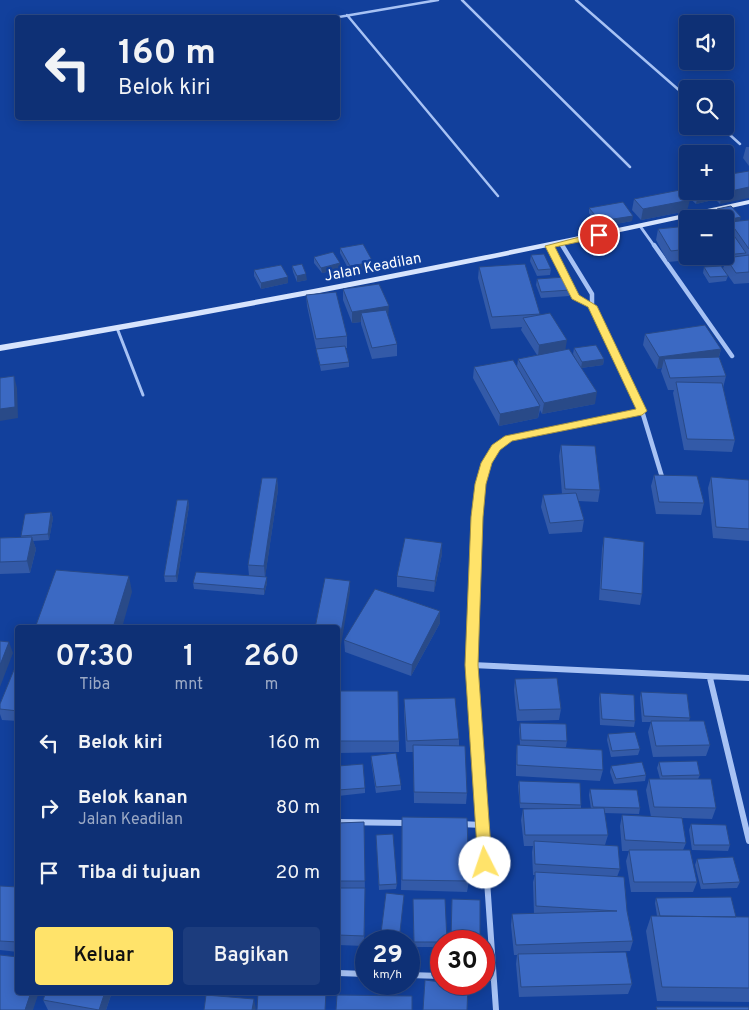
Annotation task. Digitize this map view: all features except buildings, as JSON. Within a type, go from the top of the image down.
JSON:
[{"type":"main road","name":"Jalan Keadilan","points":[[0,348],[207,310],[312,294],[561,244],[749,202]]},
{"type":"street","points":[[640,226],[732,356]]},
{"type":"street","points":[[561,244],[592,294],[592,306],[642,411],[662,477]]},
{"type":"street","points":[[550,246],[576,296],[592,306]]},
{"type":"street","points":[[490,930],[472,665],[474,557],[480,492],[486,463],[496,447],[508,438],[642,411]]},
{"type":"street","points":[[472,665],[710,678],[749,678]]},
{"type":"street","points":[[710,678],[749,841]]},
{"type":"street","points":[[340,822],[415,823]]},
{"type":"street","points":[[453,824],[482,824]]},
{"type":"street","points":[[340,974],[355,974]]},
{"type":"street","points":[[495,995],[496,1010]]},
{"type":"lane","points":[[340,16],[438,0]]},
{"type":"lane","points":[[462,0],[630,167]]},
{"type":"lane","points":[[576,0],[679,90]]},
{"type":"lane","points":[[347,15],[498,196]]},
{"type":"lane","points":[[730,135],[740,144]]},
{"type":"lane","points":[[117,328],[143,395]]},
{"type":"route","points":[[485,863],[472,665],[474,557],[481,484],[486,463],[496,447],[508,438],[642,411],[592,306],[576,296],[550,246],[599,235]]}]
